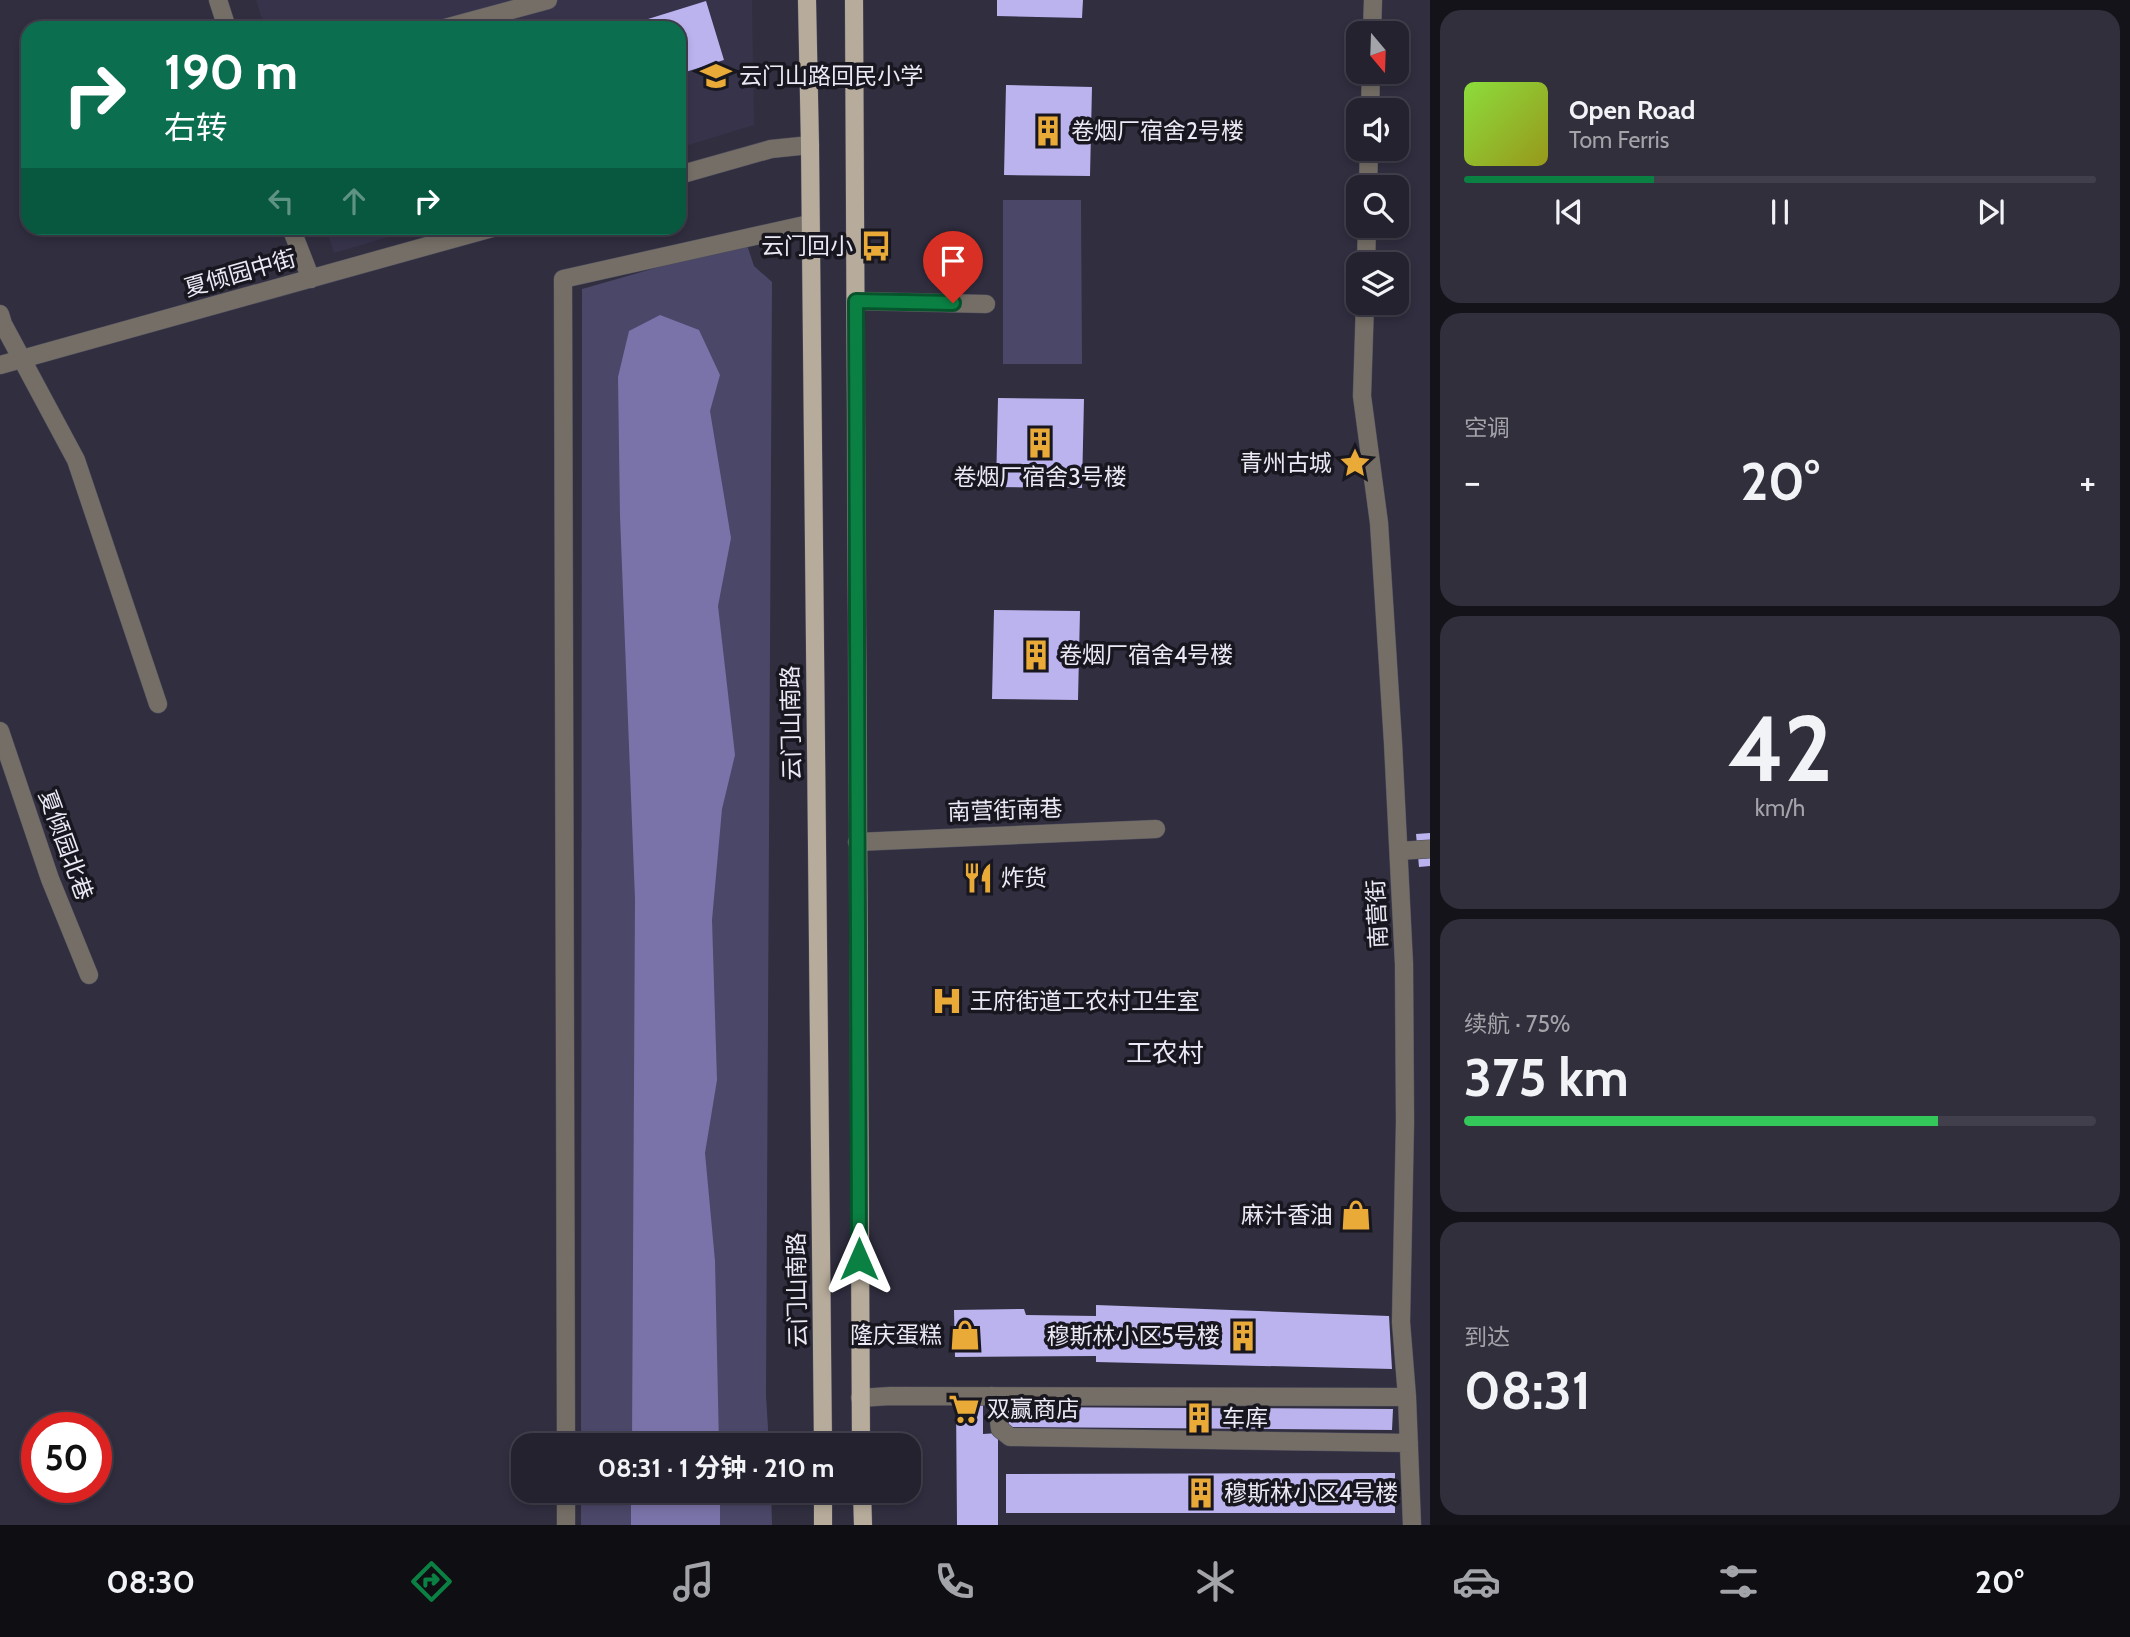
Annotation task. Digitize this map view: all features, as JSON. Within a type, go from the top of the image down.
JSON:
[{"type":"main road","name":"云门山南路","points":[[807,0],[822,1433]]},
{"type":"main road","points":[[854,0],[861,1433]]},
{"type":"main road","points":[[823,1503],[823,1525]]},
{"type":"main road","points":[[862,1503],[863,1525]]},
{"type":"street","points":[[219,0],[225,21]]},
{"type":"street","points":[[471,21],[548,0]]},
{"type":"street","points":[[1372,21],[1373,0]]},
{"type":"street","points":[[686,173],[771,149],[810,145]]},
{"type":"street","points":[[566,1433],[564,279],[809,224]]},
{"type":"street","points":[[294,235],[311,279]]},
{"type":"street","name":"夏倾园中街","points":[[0,365],[467,235]]},
{"type":"street","points":[[856,301],[986,304]]},
{"type":"street","points":[[0,314],[76,460],[158,704]]},
{"type":"street","name":"南营街","points":[[1365,315],[1363,396],[1379,523],[1404,964],[1405,1122],[1401,1322],[1412,1525]]},
{"type":"street","name":"夏倾园北巷","points":[[0,731],[50,879],[89,975]]},
{"type":"street","name":"南营街南巷","points":[[857,842],[1156,828]]},
{"type":"street","points":[[1399,851],[1430,849]]},
{"type":"street","points":[[991,1396],[997,1404],[1000,1429],[1010,1437],[1409,1443]]},
{"type":"street","points":[[860,1398],[1407,1397]]},
{"type":"street","points":[[566,1503],[566,1525]]},
{"type":"shaded area","name":"云门山路回民小学","points":[[256,0],[752,0],[754,125],[686,146],[686,21],[263,21]]},
{"type":"shaded area","points":[[1003,200],[1081,200],[1082,364],[1003,364]]},
{"type":"shaded area","points":[[328,235],[394,235],[334,253]]},
{"type":"shaded area","points":[[746,242],[754,266],[772,282],[766,1395],[768,1433],[581,1433],[582,289]]},
{"type":"shaded area","points":[[660,315],[699,330],[720,375],[710,411],[731,538],[718,606],[735,755],[722,809],[712,920],[717,1080],[705,1153],[715,1261],[719,1433],[632,1433],[635,899],[620,516],[618,377],[629,331]]},
{"type":"shaded area","points":[[581,1503],[771,1503],[772,1525],[581,1525]]},
{"type":"shaded area","points":[[631,1503],[720,1503],[720,1525],[631,1525]]},
{"type":"building","points":[[997,0],[1083,0],[1082,18],[997,16]]},
{"type":"building","points":[[706,1],[724,60],[686,72],[686,21],[642,21]]},
{"type":"building","name":"卷烟厂宿舍2号楼","points":[[1006,85],[1092,87],[1090,176],[1004,175]]},
{"type":"building","name":"卷烟厂宿舍3号楼","points":[[998,398],[1084,399],[1082,488],[996,487]]},
{"type":"building","name":"卷烟厂宿舍4号楼","points":[[994,610],[1080,611],[1078,700],[992,699]]},
{"type":"building","points":[[1430,833],[1430,866],[1419,867],[1416,834]]},
{"type":"building","name":"穆斯林小区5号楼","points":[[1096,1305],[1389,1316],[1392,1369],[1096,1362],[1096,1356],[955,1357],[954,1310],[1024,1309],[1026,1315],[1096,1316]]},
{"type":"building","points":[[956,1401],[983,1401],[983,1434],[998,1433],[998,1525],[957,1525]]},
{"type":"building","name":"车库","points":[[1005,1407],[1393,1409],[1392,1430],[1006,1427]]},
{"type":"building","name":"穆斯林小区4号楼","points":[[1395,1473],[1395,1513],[1006,1513],[1006,1474]]},
{"type":"place","name":"云门山路回民小学","points":[[716,76]]},
{"type":"place","name":"卷烟厂宿舍2号楼","points":[[1048,131]]},
{"type":"place","name":"云门回小","points":[[876,246]]},
{"type":"place","name":"卷烟厂宿舍3号楼","points":[[1040,443]]},
{"type":"place","name":"青州古城","points":[[1355,463]]},
{"type":"place","name":"卷烟厂宿舍4号楼","points":[[1036,655]]},
{"type":"place","name":"炸货","points":[[978,878]]},
{"type":"place","name":"王府街道工农村卫生室","points":[[947,1001]]},
{"type":"place","name":"麻汁香油","points":[[1356,1215]]},
{"type":"place","name":"隆庆蛋糕","points":[[965,1335]]},
{"type":"place","name":"穆斯林小区5号楼","points":[[1243,1336]]},
{"type":"place","name":"双赢商店","points":[[964,1409]]},
{"type":"place","name":"车库","points":[[1199,1418]]},
{"type":"place","name":"穆斯林小区4号楼","points":[[1201,1493]]},
{"type":"district","name":"工农村","points":[[1165,1053]]},
{"type":"route","points":[[859,1259],[856,301],[953,303]]}]
